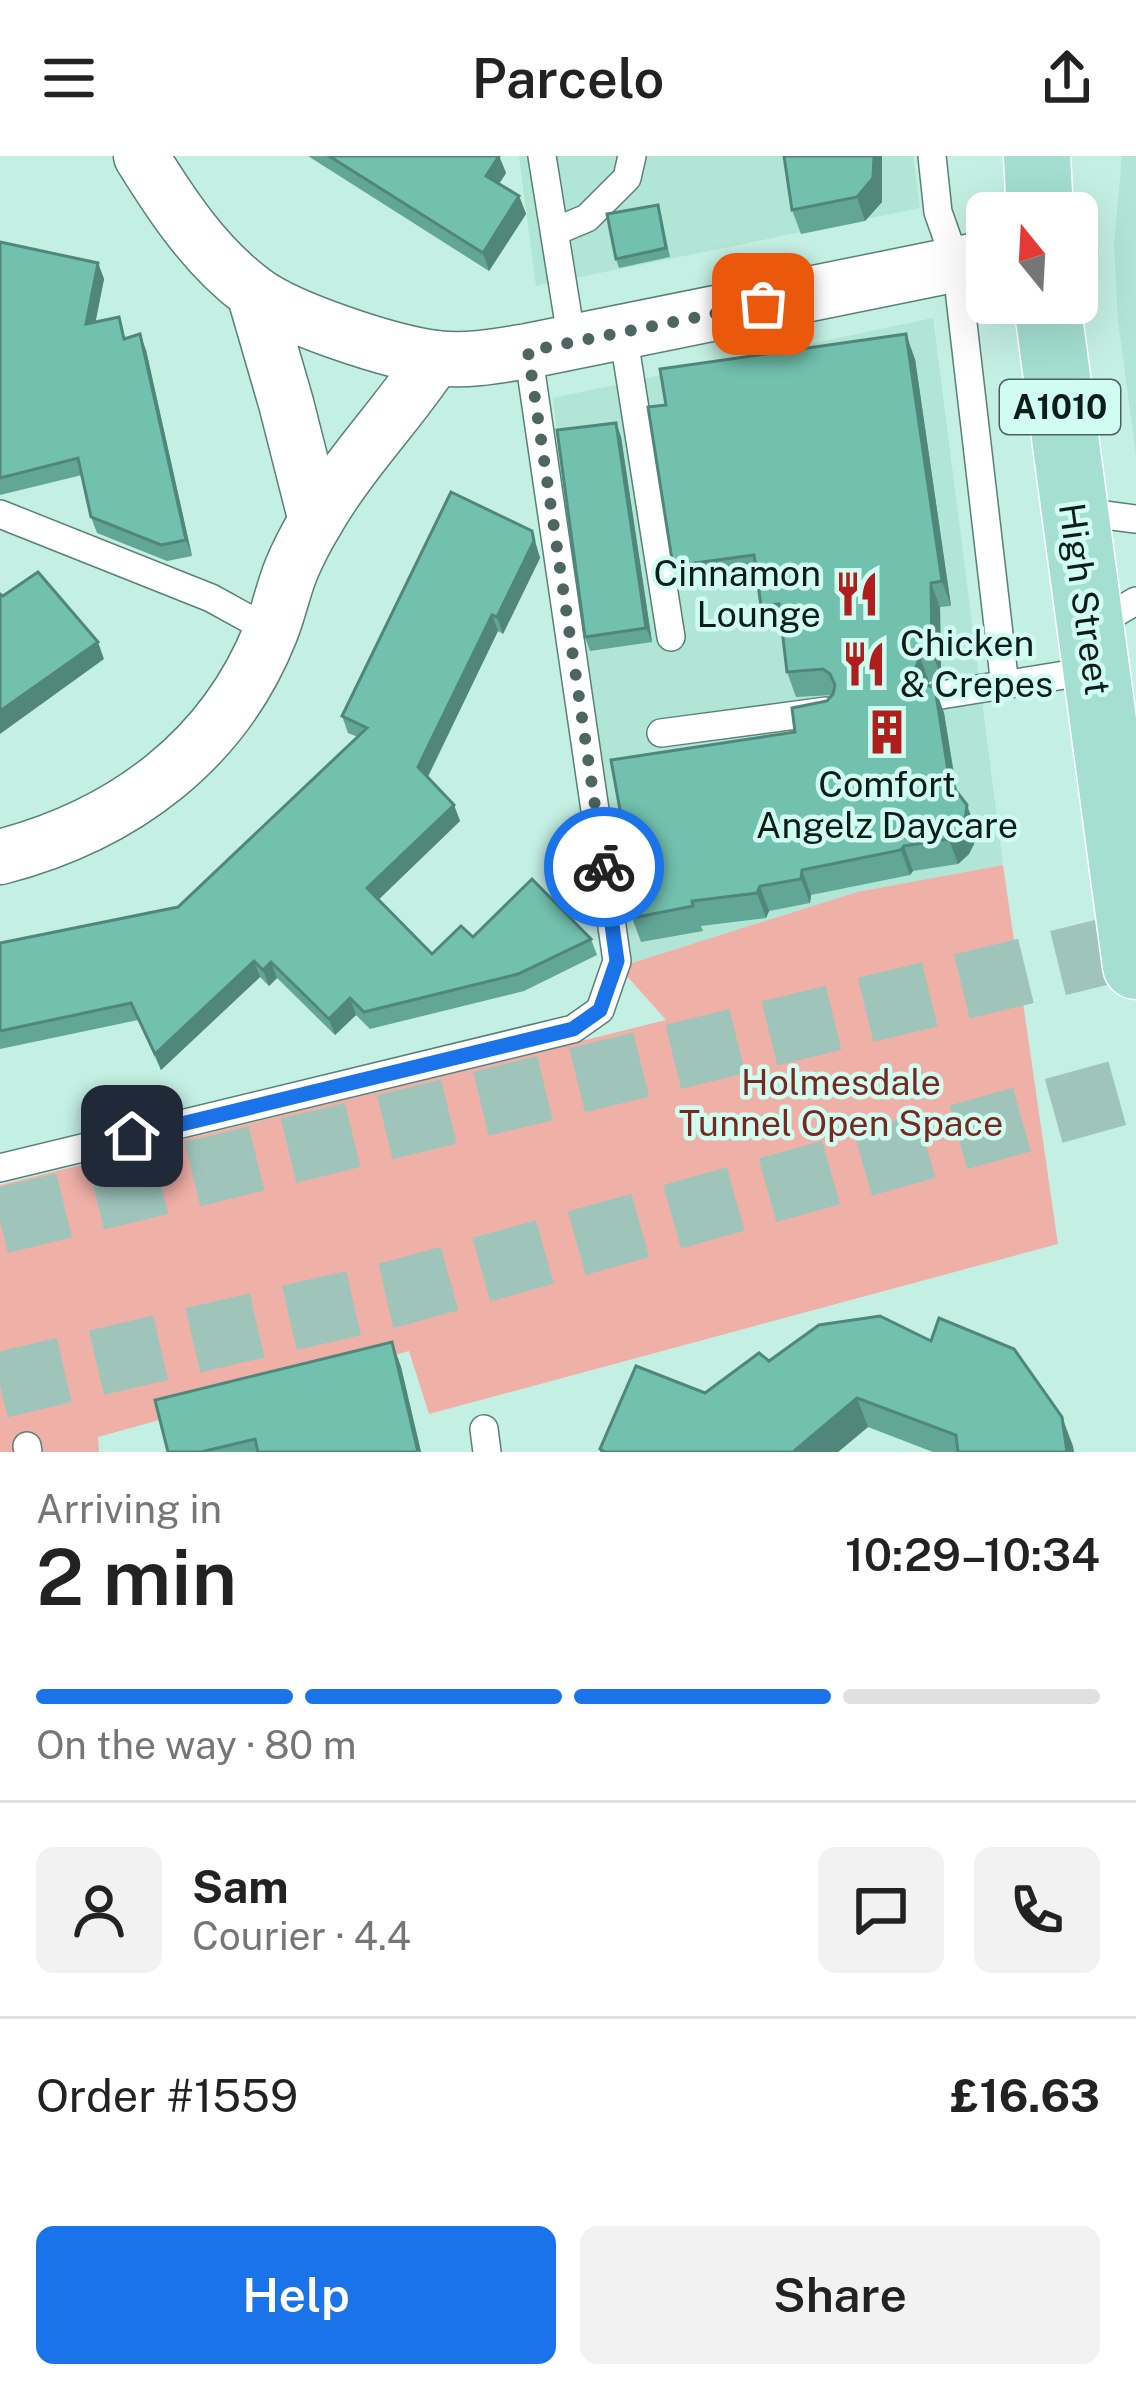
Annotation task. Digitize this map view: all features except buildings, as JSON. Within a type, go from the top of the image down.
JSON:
[{"type":"main road","points":[[1036,156],[1039,192]]},
{"type":"main road","name":"High Street","points":[[1053,324],[1105,515],[1136,967]]},
{"type":"street","points":[[141,156],[177,215],[254,293],[309,322],[436,358],[490,358],[966,262]]},
{"type":"street","points":[[254,293],[316,521]]},
{"type":"street","points":[[0,857],[61,837],[104,816],[159,783],[209,736],[241,694],[316,521],[352,464],[436,358]]},
{"type":"lane","points":[[0,1168],[573,1029],[600,1010],[617,961],[574,342],[542,156]]},
{"type":"lane","points":[[556,231],[587,218],[627,178],[632,156]]},
{"type":"lane","points":[[932,156],[938,212],[966,254]]},
{"type":"lane","points":[[976,324],[1005,686]]},
{"type":"lane","points":[[574,342],[671,637]]},
{"type":"lane","points":[[0,514],[211,598],[272,631]]},
{"type":"lane","points":[[941,695],[1112,666]]},
{"type":"lane","points":[[661,734],[826,711]]},
{"type":"shaded area","points":[[519,156],[913,156],[920,208],[536,286]]},
{"type":"shaded area","points":[[1122,156],[1136,156],[1136,455],[1118,321],[1114,245]]},
{"type":"shaded area","points":[[933,318],[1003,865],[857,892],[619,967],[553,398]]},
{"type":"green space","name":"Holmesdale Tunnel Open Space","points":[[1003,865],[1058,1244],[429,1414],[409,1351],[98,1437],[99,1452],[0,1452],[0,1185],[666,1020],[619,967],[857,892]]},
{"type":"tunnel","points":[[0,1221],[1136,944]]},
{"type":"tunnel","points":[[0,1385],[397,1293],[1136,1088]]},
{"type":"way so far","points":[[604,867],[528,351],[763,304]]},
{"type":"place","name":"Cinnamon Lounge","points":[[857,594]]},
{"type":"place","name":"Chicken & Crepes","points":[[864,664]]},
{"type":"place","name":"Comfort Angelz Daycare","points":[[887,732]]},
{"type":"route","points":[[132,1136],[573,1029],[600,1010],[617,961],[604,867]]}]
